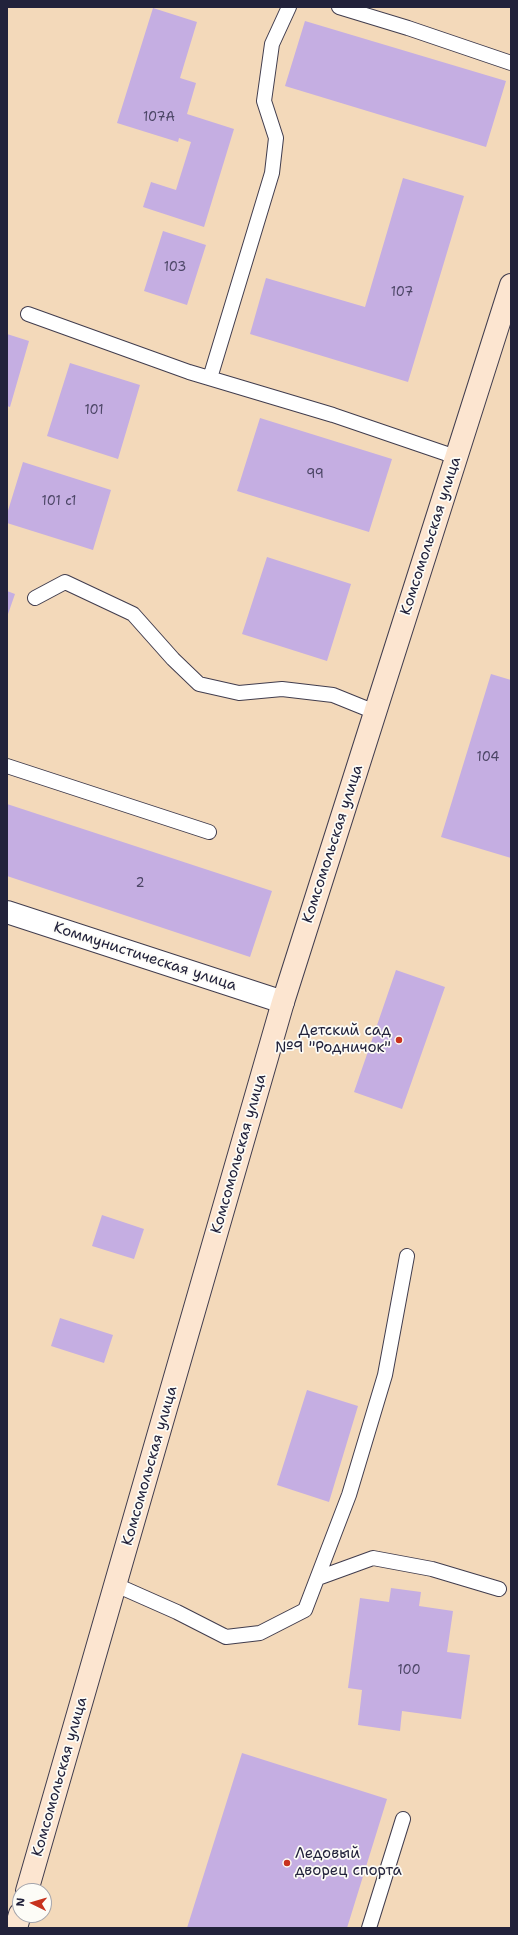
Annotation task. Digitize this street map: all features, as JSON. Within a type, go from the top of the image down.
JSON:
[{"type":"main road","name":"Комсомольская улица","points":[[29,1883],[283,1002],[511,285]]},
{"type":"street","name":"Коммунистическая улица","points":[[7,912],[283,1002]]},
{"type":"lane","points":[[210,378],[272,173],[276,138],[264,101],[272,44],[289,7]]},
{"type":"lane","points":[[339,7],[408,28],[511,64]]},
{"type":"lane","points":[[28,314],[181,370],[333,415],[456,457]]},
{"type":"lane","points":[[35,598],[65,582],[133,614],[173,659],[199,684],[239,693],[282,689],[333,695],[375,712]]},
{"type":"lane","points":[[7,766],[209,832]]},
{"type":"lane","points":[[116,1585],[177,1612],[226,1637],[260,1633],[305,1610],[349,1495],[385,1375],[407,1256]]},
{"type":"lane","points":[[318,1578],[373,1558],[432,1569],[499,1589]]},
{"type":"lane","points":[[369,1928],[403,1819]]},
{"type":"building","points":[[153,8],[197,22],[180,78],[196,83],[187,114],[234,129],[204,227],[143,207],[151,182],[176,190],[191,142],[179,138],[178,142],[117,123]]},
{"type":"building","points":[[305,21],[506,81],[486,147],[285,86]]},
{"type":"building","points":[[403,178],[464,196],[408,382],[250,334],[266,278],[365,307]]},
{"type":"building","points":[[163,231],[206,245],[187,305],[144,291]]},
{"type":"building","points":[[7,334],[29,341],[10,407],[7,406]]},
{"type":"building","points":[[70,363],[140,385],[118,459],[47,436]]},
{"type":"building","points":[[260,418],[392,459],[369,532],[237,491]]},
{"type":"building","points":[[23,462],[111,490],[93,550],[7,523],[7,514]]},
{"type":"building","points":[[267,557],[351,584],[327,661],[242,634]]},
{"type":"building","points":[[7,591],[15,594],[7,617]]},
{"type":"building","points":[[491,674],[511,680],[511,858],[441,837]]},
{"type":"building","points":[[7,804],[272,891],[250,957],[7,876]]},
{"type":"building","name":"Детский сад №9 \"Родничок\"","points":[[396,970],[445,987],[402,1109],[354,1092]]},
{"type":"building","points":[[102,1215],[144,1229],[134,1259],[92,1246]]},
{"type":"building","points":[[60,1318],[113,1335],[104,1363],[51,1346]]},
{"type":"building","points":[[307,1390],[358,1406],[329,1502],[277,1485]]},
{"type":"building","points":[[391,1588],[421,1592],[419,1606],[453,1611],[447,1652],[470,1655],[461,1719],[402,1711],[400,1731],[358,1725],[362,1690],[348,1688],[360,1598],[389,1602]]},
{"type":"building","name":"Ледовый дворец спорта","points":[[242,1753],[387,1799],[347,1928],[187,1928]]},
{"type":"place","name":"Детский сад №9 \"Родничок\"","points":[[399,1040]]},
{"type":"place","name":"Ледовый дворец спорта","points":[[287,1863]]}]
